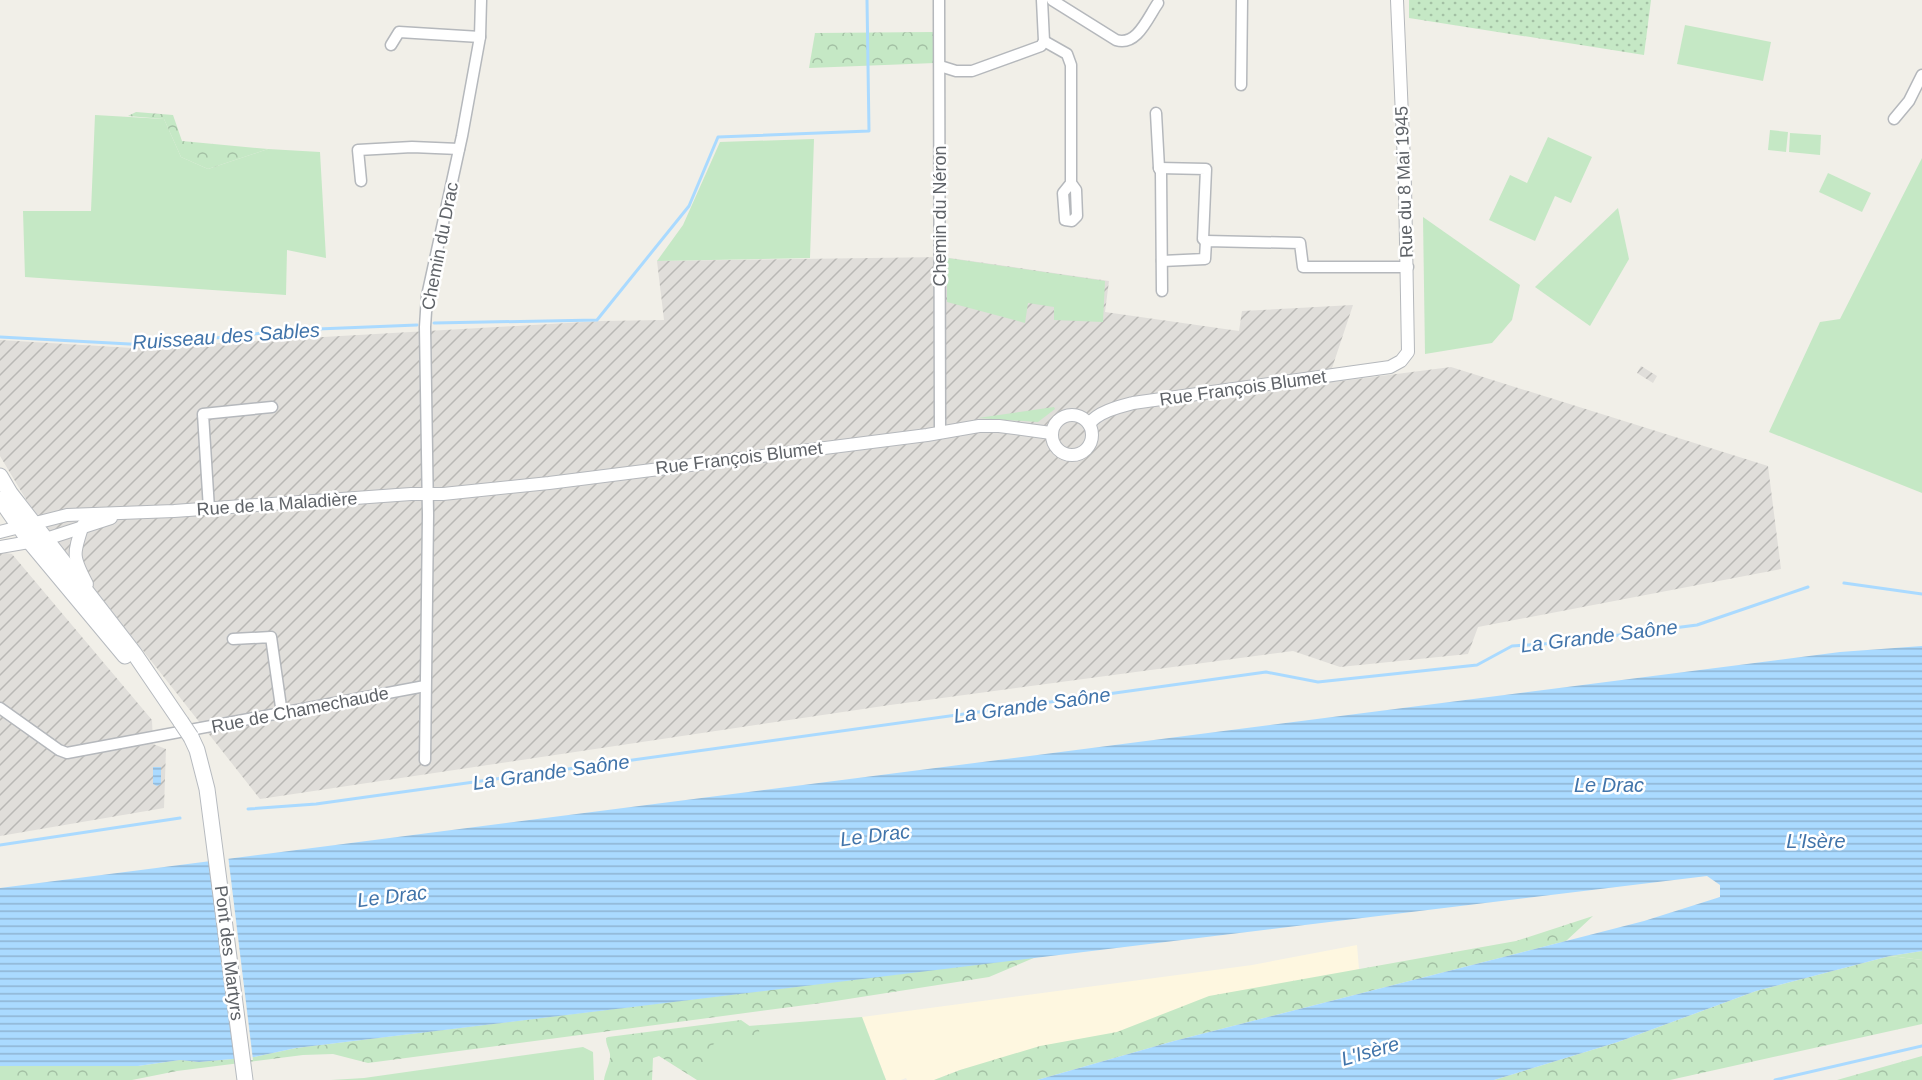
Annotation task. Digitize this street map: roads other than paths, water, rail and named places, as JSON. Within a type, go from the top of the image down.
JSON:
[{"type":"main road","points":[[0,476],[26,524],[30,542],[102,631],[161,696]]},
{"type":"main road","points":[[0,499],[26,524],[46,539],[134,653],[161,696]]},
{"type":"main road","name":"Pont des Martyrs","points":[[161,696],[191,737],[197,750],[207,789],[246,1079]]},
{"type":"street","name":"Chemin du Drac","points":[[427,494],[425,327],[427,296],[459,149],[480,37],[481,0]]},
{"type":"street","name":"Chemin du Néron","points":[[939,0],[940,433]]},
{"type":"street","points":[[940,66],[972,71],[1041,46],[1044,41],[1042,0]]},
{"type":"street","points":[[1052,0],[1123,42],[1134,38],[1158,3]]},
{"type":"street","points":[[1241,85],[1242,0]]},
{"type":"street","name":"Rue du 8 Mai 1945","points":[[1397,0],[1409,339],[1408,352],[1401,361]]},
{"type":"street","points":[[391,45],[399,32],[480,37]]},
{"type":"street","points":[[1044,41],[1067,54],[1071,65],[1071,183]]},
{"type":"street","points":[[1893,119],[1910,100],[1922,75]]},
{"type":"street","points":[[1156,113],[1158,168],[1161,172],[1162,291]]},
{"type":"street","points":[[361,181],[358,150],[412,147],[459,149]]},
{"type":"street","points":[[1158,168],[1206,169],[1203,239],[1206,241],[1205,259],[1162,261]]},
{"type":"street","points":[[1206,241],[1300,243],[1304,267],[1407,267]]},
{"type":"street","name":"Rue François Blumet","points":[[1089,424],[1094,418],[1133,403],[1390,367],[1401,361]]},
{"type":"street","points":[[209,509],[203,414],[272,407]]},
{"type":"street","points":[[1069,415],[1080,416],[1089,424],[1092,436],[1088,447],[1078,454],[1066,454],[1060,452],[1053,444],[1051,433],[1057,421],[1069,415]]},
{"type":"street","name":"Rue François Blumet","points":[[427,494],[540,484],[940,433],[979,426],[999,426],[1051,433]]},
{"type":"street","points":[[425,760],[427,494]]},
{"type":"street","name":"Rue de la Maladière","points":[[0,532],[67,515],[127,514],[427,494]]},
{"type":"street","name":"Rue de la Maladière","points":[[0,547],[46,539],[127,514]]},
{"type":"street","points":[[86,515],[75,545],[74,555],[79,570],[103,612]]},
{"type":"street","points":[[233,639],[271,637],[282,714]]},
{"type":"street","name":"Rue de Chamechaude","points":[[0,708],[59,750],[67,753],[426,686]]},
{"type":"water","name":"Le Drac","points":[[1922,646],[1922,951],[1890,956],[1756,991],[1618,1042],[1494,1080],[1037,1080],[1174,1041],[1644,921],[1720,897],[1720,885],[1707,876],[296,1048],[254,1057],[199,1062],[180,1060],[138,1066],[0,1066],[0,888],[1840,652]]},
{"type":"water","points":[[153,767],[161,767],[161,784],[157,786],[153,784]]},
{"type":"waterway","name":"Ruisseau des Sables","points":[[434,323],[597,320],[689,206],[718,137],[869,131],[867,0]]},
{"type":"waterway","name":"Ruisseau des Sables","points":[[0,337],[148,345],[293,330],[417,325]]},
{"type":"waterway","name":"La Grande Saône","points":[[1844,583],[1922,594]]},
{"type":"waterway","name":"La Grande Saône","points":[[248,809],[316,804],[1266,672],[1318,682],[1477,665],[1512,646],[1557,643],[1697,625],[1808,587]]},
{"type":"waterway","name":"La Grande Saône","points":[[0,845],[180,818]]},
{"type":"waterway","points":[[1775,1080],[1922,1046]]},
{"type":"water label","name":"L'Isère","points":[[1816,841]]},
{"type":"water label","name":"L'Isère","points":[[1370,1051]]}]
